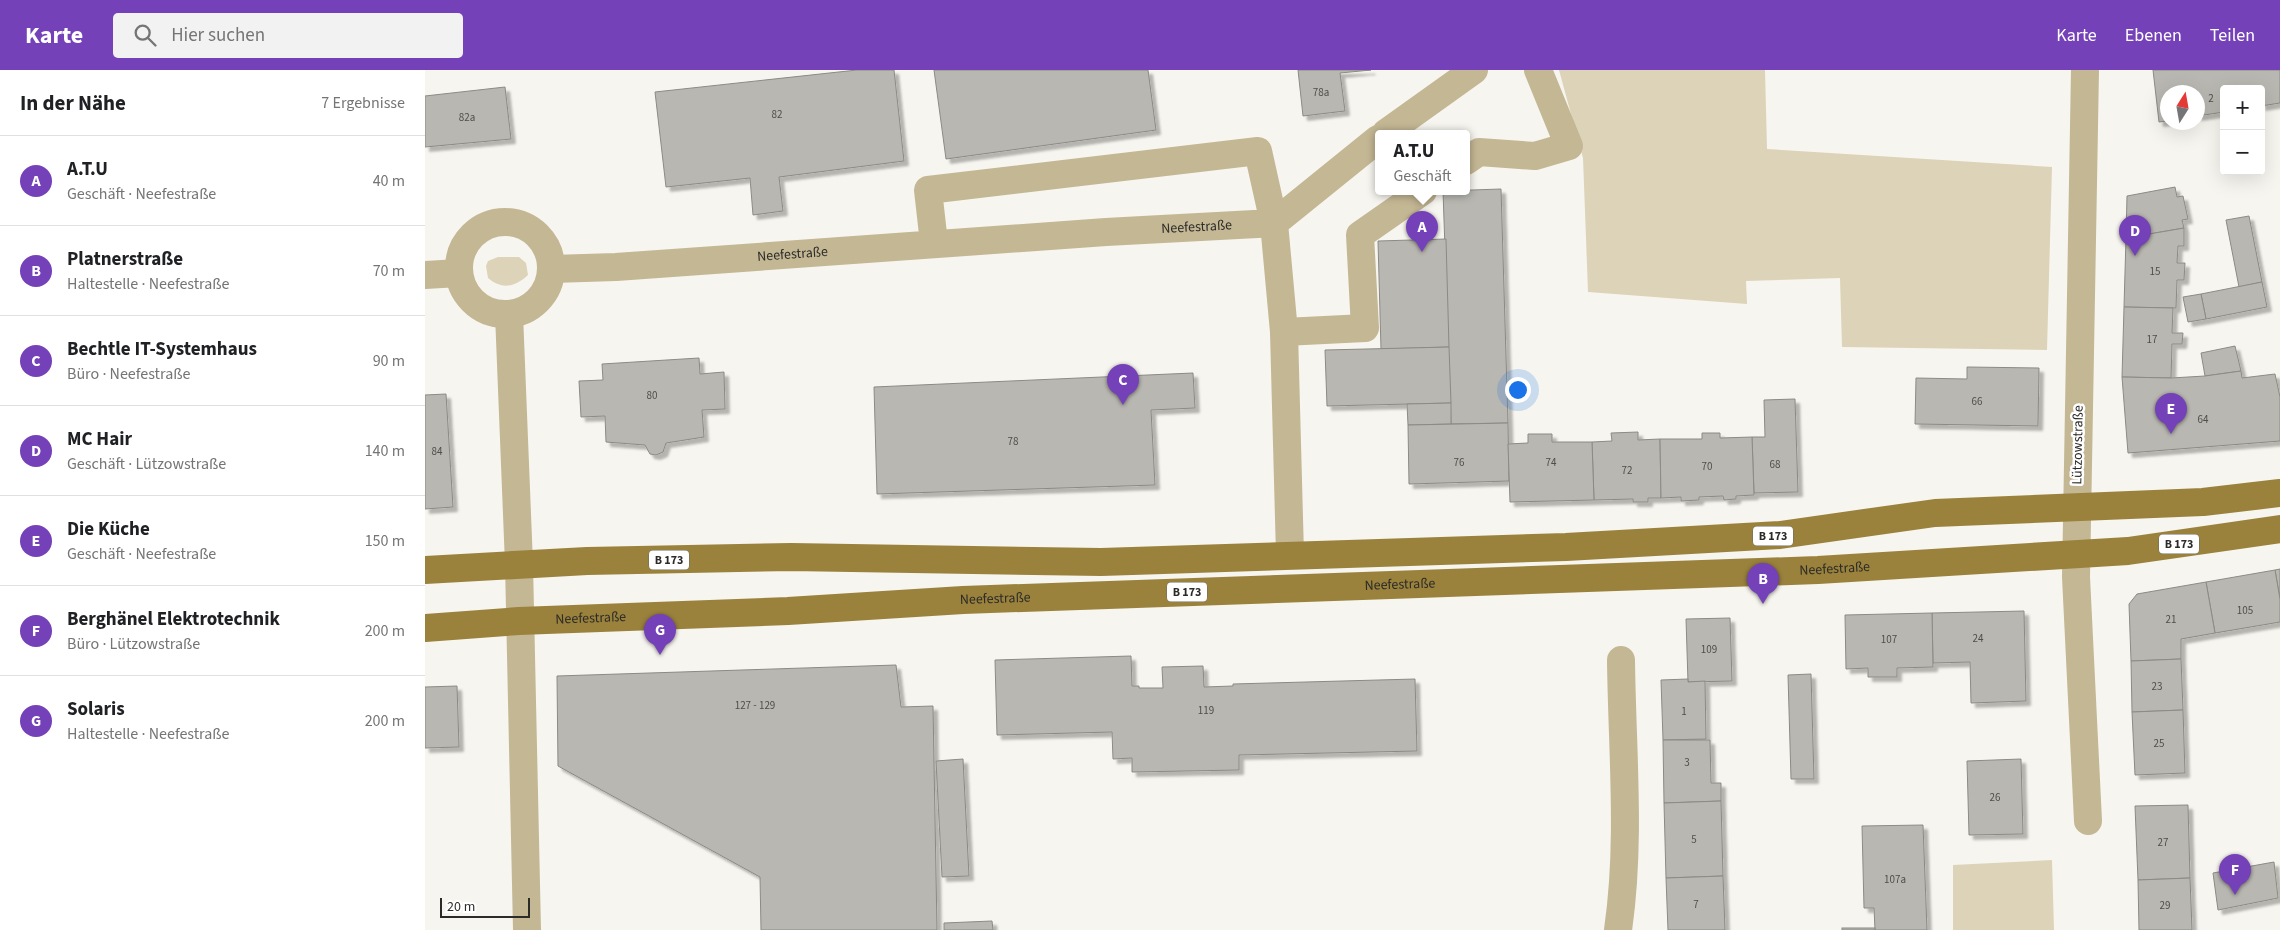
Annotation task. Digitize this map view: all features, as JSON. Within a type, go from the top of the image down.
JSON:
[{"type":"main road","name":"B 173","points":[[425,570],[519,564],[791,557],[1101,562],[1691,542],[1780,535],[1935,513],[2203,502],[2280,493]]},
{"type":"main road","name":"Neefestraße","points":[[425,628],[519,620],[788,611],[1026,598],[1783,572],[2152,548],[2280,529]]},
{"type":"street","points":[[1389,130],[1474,70]]},
{"type":"street","points":[[1470,158],[1479,152],[1535,156],[1569,146],[1538,70]]},
{"type":"street","name":"Lützowstraße","points":[[2085,70],[2076,554],[2088,820]]},
{"type":"street","points":[[1274,223],[1375,141]]},
{"type":"street","points":[[935,243],[928,190],[1258,151],[1274,223],[1284,332],[1291,555]]},
{"type":"street","points":[[1284,332],[1365,328],[1360,235],[1417,195]]},
{"type":"street","points":[[503,221],[522,224],[538,234],[549,250],[552,269],[548,286],[539,300],[525,310],[509,314],[495,313],[481,308],[463,287],[459,273],[460,254],[469,238],[484,226],[503,221]]},
{"type":"street","name":"Neefestraße","points":[[552,269],[616,267],[935,243],[1274,223]]},
{"type":"street","points":[[425,275],[459,273]]},
{"type":"street","points":[[509,314],[519,564],[527,930]]},
{"type":"street","points":[[1618,930],[1624,878],[1625,821],[1621,660]]},
{"type":"shaded area","points":[[1559,70],[1765,70],[1767,149],[2052,167],[2047,350],[1842,347],[1840,278],[1746,281],[1747,304],[1588,292],[1583,158]]},
{"type":"shaded area","points":[[498,257],[519,257],[526,263],[528,275],[508,286],[493,282],[488,278],[486,266],[488,261]]},
{"type":"shaded area","points":[[2052,860],[2054,930],[1953,930],[1953,865]]},
{"type":"building","points":[[857,70],[894,70],[904,161],[779,177],[783,211],[753,215],[750,178],[666,187],[655,92]]},
{"type":"building","points":[[934,70],[1148,70],[1156,130],[946,159]]},
{"type":"building","points":[[1298,70],[1371,70],[1340,73],[1345,111],[1303,116]]},
{"type":"building","points":[[2153,70],[2280,70],[2280,103],[2265,105],[2265,85],[2220,85],[2220,113],[2205,115],[2205,85],[2160,85],[2159,122]]},
{"type":"building","points":[[505,87],[511,139],[425,147],[425,96]]},
{"type":"building","points":[[2175,187],[2177,197],[2183,196],[2188,219],[2182,220],[2184,228],[2126,238],[2127,196]]},
{"type":"building","points":[[1501,189],[1508,423],[1451,424],[1443,195],[1470,195],[1470,190]]},
{"type":"building","points":[[2249,216],[2262,282],[2239,287],[2226,220]]},
{"type":"building","points":[[2184,228],[2184,246],[2178,246],[2177,263],[2185,263],[2184,280],[2177,280],[2176,308],[2124,307],[2126,238]]},
{"type":"building","points":[[1446,239],[1449,347],[1381,349],[1378,241]]},
{"type":"building","points":[[2262,282],[2267,307],[2206,319],[2201,294]]},
{"type":"building","points":[[2201,294],[2206,319],[2188,322],[2183,297]]},
{"type":"building","points":[[2124,307],[2173,308],[2172,333],[2183,333],[2182,344],[2172,344],[2171,378],[2122,377]]},
{"type":"building","points":[[2235,346],[2241,371],[2205,376],[2201,353]]},
{"type":"building","points":[[1449,347],[1451,403],[1327,406],[1325,350]]},
{"type":"building","points":[[699,358],[700,374],[724,372],[725,409],[702,410],[704,437],[666,443],[663,452],[656,455],[650,454],[645,445],[606,442],[605,416],[581,417],[579,381],[603,380],[602,364]]},
{"type":"building","points":[[1967,367],[2039,368],[2038,426],[1915,424],[1916,378],[1967,379]]},
{"type":"building","points":[[2241,371],[2242,378],[2275,374],[2280,397],[2280,441],[2128,453],[2122,377],[2171,378]]},
{"type":"building","points":[[1193,373],[1195,408],[1151,410],[1155,485],[877,494],[874,387]]},
{"type":"building","points":[[446,394],[453,507],[425,509],[425,395]]},
{"type":"building","points":[[1795,399],[1798,492],[1754,493],[1752,437],[1765,437],[1764,400]]},
{"type":"building","points":[[1451,403],[1451,424],[1408,425],[1407,404]]},
{"type":"building","points":[[1508,423],[1509,481],[1409,484],[1408,425]]},
{"type":"building","points":[[1638,432],[1638,440],[1660,439],[1661,498],[1648,498],[1648,502],[1633,502],[1633,499],[1594,500],[1592,442],[1612,441],[1611,433]]},
{"type":"building","points":[[1702,433],[1720,433],[1720,438],[1752,437],[1754,495],[1736,496],[1736,499],[1724,500],[1723,496],[1699,497],[1699,500],[1681,501],[1681,497],[1661,498],[1660,439],[1702,439]]},
{"type":"building","points":[[1528,434],[1552,434],[1552,442],[1592,442],[1594,500],[1510,502],[1508,444],[1528,443]]},
{"type":"building","points":[[2280,569],[2280,599],[2275,570]]},
{"type":"building","points":[[2275,570],[2280,599],[2280,622],[2215,633],[2206,582]]},
{"type":"building","points":[[2206,582],[2215,633],[2181,639],[2181,659],[2131,661],[2129,604],[2137,594]]},
{"type":"building","points":[[2024,611],[2026,701],[1971,703],[1970,662],[1933,663],[1932,613]]},
{"type":"building","points":[[1932,613],[1933,667],[1897,668],[1897,677],[1868,677],[1868,668],[1846,669],[1845,615]]},
{"type":"building","points":[[1730,618],[1732,681],[1688,682],[1686,619]]},
{"type":"building","points":[[1131,656],[1132,686],[1139,686],[1139,688],[1163,688],[1162,667],[1203,666],[1204,687],[1233,686],[1233,684],[1415,679],[1417,751],[1239,755],[1239,770],[1132,772],[1132,758],[1113,759],[1112,732],[997,735],[995,660]]},
{"type":"building","points":[[2181,659],[2183,710],[2132,712],[2131,661]]},
{"type":"building","points":[[896,665],[901,707],[933,706],[937,930],[761,930],[760,877],[558,766],[557,676]]},
{"type":"building","points":[[1811,674],[1814,779],[1791,779],[1788,675]]},
{"type":"building","points":[[1688,679],[1688,682],[1705,681],[1706,739],[1663,740],[1661,680]]},
{"type":"building","points":[[457,686],[459,747],[425,748],[425,687]]},
{"type":"building","points":[[2183,710],[2185,773],[2135,775],[2132,712]]},
{"type":"building","points":[[1663,740],[1710,740],[1711,783],[1721,783],[1721,801],[1664,803]]},
{"type":"building","points":[[963,759],[969,876],[942,877],[936,761]]},
{"type":"building","points":[[2021,759],[2023,834],[1969,835],[1967,761]]},
{"type":"building","points":[[1721,801],[1723,876],[1666,878],[1664,803]]},
{"type":"building","points":[[2188,805],[2190,878],[2138,880],[2135,806]]},
{"type":"building","points":[[1923,825],[1927,930],[1875,930],[1874,908],[1864,908],[1862,826]]},
{"type":"building","points":[[2274,862],[2278,898],[2218,910],[2213,873]]},
{"type":"building","points":[[1723,876],[1725,930],[1668,930],[1666,878]]},
{"type":"building","points":[[2190,878],[2192,930],[2139,930],[2138,880]]},
{"type":"building","points":[[992,921],[993,930],[944,930],[944,923]]},
{"type":"building","points":[[1842,928],[1875,928],[1875,930],[1842,930]]},
{"type":"place","name":"A.T.U","points":[[1422,252]]},
{"type":"place","name":"MC Hair","points":[[2135,256]]},
{"type":"place","name":"Bechtle IT-Systemhaus","points":[[1123,405]]},
{"type":"place","name":"Die Küche","points":[[2171,434]]},
{"type":"place","name":"Platnerstraße","points":[[1763,604]]},
{"type":"place","name":"Solaris","points":[[660,655]]},
{"type":"place","name":"Berghänel Elektrotechnik","points":[[2235,895]]}]
